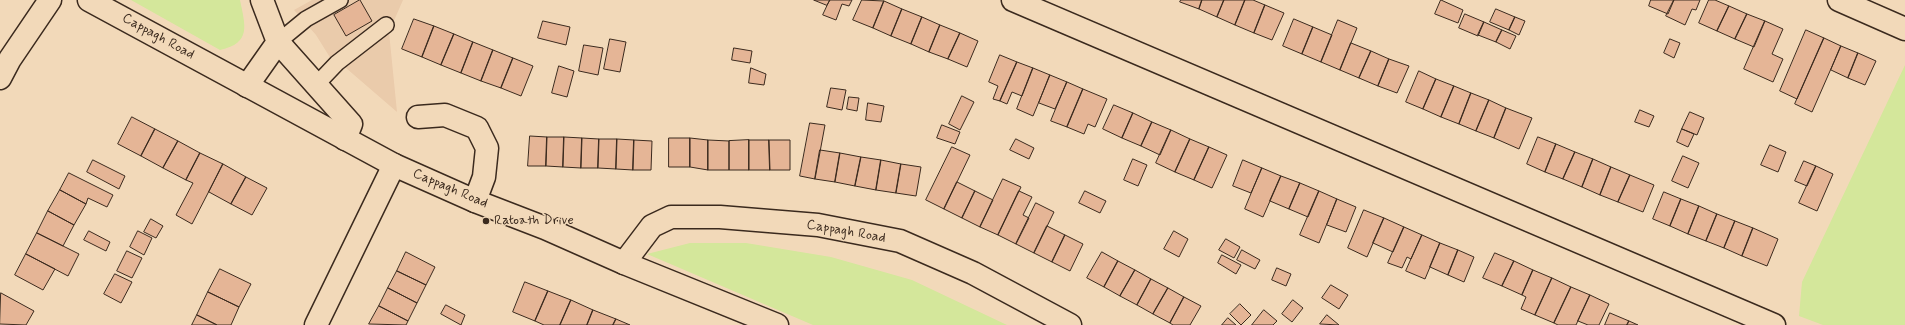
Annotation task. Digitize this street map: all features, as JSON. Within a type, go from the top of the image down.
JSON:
[{"type":"street","points":[[0,78],[10,59],[50,0]]},
{"type":"street","name":"Cappagh Road","points":[[89,0],[394,165],[545,228],[624,263],[777,325]]},
{"type":"street","points":[[262,0],[278,42],[351,124],[345,139]]},
{"type":"street","points":[[1013,0],[1774,325]]},
{"type":"street","points":[[1839,0],[1905,29]]},
{"type":"street","points":[[247,86],[278,42]]},
{"type":"street","points":[[418,117],[445,115],[477,128],[487,148],[484,178],[475,200]]},
{"type":"street","points":[[316,325],[394,165]]},
{"type":"street","name":"Cappagh Road","points":[[624,263],[652,226],[671,217],[720,217],[818,225],[900,241],[973,273],[1070,325]]},
{"type":"lane","points":[[278,42],[306,19],[340,0]]},
{"type":"lane","points":[[316,84],[337,63],[386,24]]},
{"type":"shaded area","points":[[312,0],[403,0],[389,32],[397,112],[346,68],[331,59],[316,35],[294,10]]},
{"type":"green space","points":[[131,0],[240,0],[244,32],[242,38],[237,43],[220,50]]},
{"type":"green space","points":[[1905,65],[1905,325],[1823,325],[1799,316],[1802,282]]},
{"type":"green space","points":[[690,243],[746,243],[831,257],[912,280],[1007,325],[813,325],[647,254]]},
{"type":"building","points":[[360,0],[372,21],[346,36],[334,15]]},
{"type":"building","points":[[814,0],[830,0],[827,5]]},
{"type":"building","points":[[830,0],[852,0],[849,6],[842,4],[836,20],[823,15]]},
{"type":"building","points":[[862,0],[884,1],[873,28],[853,20]]},
{"type":"building","points":[[1181,0],[1202,0],[1199,9],[1180,2]]},
{"type":"building","points":[[1202,0],[1224,0],[1217,17],[1199,9]]},
{"type":"building","points":[[1224,0],[1245,0],[1235,25],[1217,17]]},
{"type":"building","points":[[1245,0],[1253,0],[1265,5],[1254,33],[1235,25]]},
{"type":"building","points":[[1441,0],[1463,10],[1458,23],[1435,14]]},
{"type":"building","points":[[1651,0],[1674,0],[1668,14],[1649,6]]},
{"type":"building","points":[[1674,0],[1700,0],[1696,10],[1692,9],[1685,25],[1666,16]]},
{"type":"building","points":[[1709,0],[1715,0],[1729,6],[1717,31],[1699,23]]},
{"type":"building","points":[[884,1],[902,9],[891,36],[873,28]]},
{"type":"building","points":[[1265,5],[1284,13],[1272,40],[1254,33]]},
{"type":"building","points":[[1729,6],[1747,14],[1735,39],[1717,31]]},
{"type":"building","points":[[902,9],[922,17],[911,44],[891,36]]},
{"type":"building","points":[[1496,9],[1515,17],[1509,30],[1490,22]]},
{"type":"building","points":[[1465,14],[1484,22],[1478,36],[1459,28]]},
{"type":"building","points":[[1747,14],[1765,21],[1754,47],[1735,39]]},
{"type":"building","points":[[922,17],[940,25],[929,52],[911,44]]},
{"type":"building","points":[[1515,17],[1525,21],[1519,35],[1509,30]]},
{"type":"building","points":[[414,19],[434,26],[422,57],[402,49]]},
{"type":"building","points":[[1294,19],[1313,27],[1302,54],[1283,46]]},
{"type":"building","points":[[1338,20],[1357,28],[1340,70],[1321,62]]},
{"type":"building","points":[[543,21],[570,27],[566,45],[538,38]]},
{"type":"building","points":[[1765,21],[1783,29],[1772,54],[1783,59],[1773,82],[1744,69]]},
{"type":"building","points":[[1484,22],[1502,30],[1496,42],[1478,35]]},
{"type":"building","points":[[940,25],[960,33],[948,59],[929,52]]},
{"type":"building","points":[[434,26],[454,34],[441,65],[422,57]]},
{"type":"building","points":[[1313,27],[1332,35],[1321,62],[1302,54]]},
{"type":"building","points":[[1502,30],[1516,36],[1510,49],[1496,42]]},
{"type":"building","points":[[1806,30],[1824,38],[1797,99],[1780,91]]},
{"type":"building","points":[[960,33],[978,41],[967,67],[948,59]]},
{"type":"building","points":[[454,34],[473,42],[461,73],[441,65]]},
{"type":"building","points":[[1824,38],[1841,46],[1812,112],[1795,104]]},
{"type":"building","points":[[610,39],[626,42],[620,72],[604,69]]},
{"type":"building","points":[[1670,39],[1680,43],[1674,58],[1664,53]]},
{"type":"building","points":[[473,42],[493,50],[481,81],[461,73]]},
{"type":"building","points":[[1351,43],[1371,51],[1359,78],[1340,70]]},
{"type":"building","points":[[584,45],[603,48],[598,75],[579,71]]},
{"type":"building","points":[[1841,46],[1858,53],[1848,78],[1831,70]]},
{"type":"building","points":[[734,48],[752,51],[750,63],[732,60]]},
{"type":"building","points":[[493,50],[513,58],[501,88],[481,81]]},
{"type":"building","points":[[1371,51],[1389,59],[1378,86],[1359,78]]},
{"type":"building","points":[[1858,53],[1876,61],[1865,85],[1848,78]]},
{"type":"building","points":[[1000,55],[1017,62],[1000,101],[993,99],[998,86],[989,82]]},
{"type":"building","points":[[513,58],[533,66],[521,96],[501,88]]},
{"type":"building","points":[[1389,59],[1409,66],[1397,93],[1378,86]]},
{"type":"building","points":[[1017,62],[1033,68],[1022,96],[1012,92],[1007,104],[1000,101]]},
{"type":"building","points":[[559,66],[574,71],[567,97],[552,93]]},
{"type":"building","points":[[751,68],[766,74],[764,85],[749,83]]},
{"type":"building","points":[[1033,68],[1050,75],[1033,116],[1017,109]]},
{"type":"building","points":[[1419,71],[1436,79],[1423,109],[1406,102]]},
{"type":"building","points":[[1050,75],[1067,82],[1055,109],[1039,103]]},
{"type":"building","points":[[1436,79],[1454,86],[1441,117],[1423,109]]},
{"type":"building","points":[[1067,82],[1083,89],[1067,127],[1051,121]]},
{"type":"building","points":[[1454,86],[1471,93],[1459,124],[1441,117]]},
{"type":"building","points":[[831,88],[846,90],[842,110],[827,107]]},
{"type":"building","points":[[1083,89],[1107,99],[1095,127],[1088,124],[1084,134],[1067,127]]},
{"type":"building","points":[[1471,93],[1489,100],[1476,131],[1459,124]]},
{"type":"building","points":[[962,96],[974,102],[960,130],[949,124]]},
{"type":"building","points":[[849,97],[859,98],[857,111],[847,109]]},
{"type":"building","points":[[1489,100],[1506,108],[1494,138],[1476,131]]},
{"type":"building","points":[[868,103],[884,106],[881,122],[866,120]]},
{"type":"building","points":[[1114,105],[1133,113],[1122,138],[1103,129]]},
{"type":"building","points":[[1506,108],[1532,118],[1519,149],[1494,138]]},
{"type":"building","points":[[1640,110],[1654,116],[1649,127],[1635,122]]},
{"type":"building","points":[[1690,112],[1704,118],[1697,135],[1682,129]]},
{"type":"building","points":[[1133,113],[1152,122],[1141,146],[1122,138]]},
{"type":"building","points":[[132,117],[155,129],[141,156],[118,144]]},
{"type":"building","points":[[1152,122],[1171,130],[1160,155],[1141,146]]},
{"type":"building","points":[[810,123],[825,125],[815,179],[800,176]]},
{"type":"building","points":[[942,125],[960,132],[955,144],[937,138]]},
{"type":"building","points":[[155,129],[178,141],[163,168],[141,156]]},
{"type":"building","points":[[1682,129],[1694,134],[1688,147],[1677,142]]},
{"type":"building","points":[[1171,130],[1190,139],[1175,172],[1156,163]]},
{"type":"building","points":[[530,136],[547,137],[546,166],[528,166]]},
{"type":"building","points":[[547,137],[564,137],[563,167],[546,166]]},
{"type":"building","points":[[564,137],[582,138],[581,168],[563,167]]},
{"type":"building","points":[[1538,137],[1556,144],[1545,172],[1527,164]]},
{"type":"building","points":[[582,138],[599,139],[598,168],[581,168]]},
{"type":"building","points":[[669,138],[690,138],[690,167],[669,167]]},
{"type":"building","points":[[690,138],[708,140],[708,170],[690,167]]},
{"type":"building","points":[[599,139],[617,139],[616,169],[598,168]]},
{"type":"building","points":[[617,139],[634,140],[633,170],[616,169]]},
{"type":"building","points":[[1016,139],[1034,148],[1029,159],[1010,150]]},
{"type":"building","points":[[1190,139],[1209,147],[1194,180],[1175,172]]},
{"type":"building","points":[[634,140],[652,141],[651,170],[633,170]]},
{"type":"building","points":[[708,140],[729,141],[729,170],[708,170]]},
{"type":"building","points":[[749,140],[769,140],[770,170],[749,170]]},
{"type":"building","points":[[749,140],[749,170],[729,170],[729,141]]},
{"type":"building","points":[[769,140],[790,140],[790,170],[770,170]]},
{"type":"building","points":[[178,141],[200,153],[186,180],[163,168]]},
{"type":"building","points":[[1556,144],[1575,152],[1563,179],[1545,172]]},
{"type":"building","points":[[1770,145],[1786,152],[1778,172],[1761,165]]},
{"type":"building","points":[[952,147],[970,155],[944,209],[926,200]]},
{"type":"building","points":[[1209,147],[1227,155],[1212,188],[1194,180]]},
{"type":"building","points":[[820,150],[840,153],[835,182],[815,179]]},
{"type":"building","points":[[1575,152],[1593,159],[1582,187],[1563,179]]},
{"type":"building","points":[[200,153],[223,164],[192,224],[176,215],[193,183],[186,180]]},
{"type":"building","points":[[840,153],[861,157],[855,186],[835,182]]},
{"type":"building","points":[[1683,156],[1699,163],[1688,188],[1672,181]]},
{"type":"building","points":[[861,157],[881,160],[876,190],[855,186]]},
{"type":"building","points":[[1133,159],[1147,165],[1138,186],[1124,180]]},
{"type":"building","points":[[1593,159],[1611,167],[1600,195],[1582,187]]},
{"type":"building","points":[[93,160],[125,176],[119,189],[87,172]]},
{"type":"building","points":[[881,160],[901,164],[896,193],[876,190]]},
{"type":"building","points":[[1243,160],[1262,168],[1251,193],[1233,186]]},
{"type":"building","points":[[1804,161],[1816,166],[1807,186],[1795,181]]},
{"type":"building","points":[[223,164],[246,177],[231,204],[209,192]]},
{"type":"building","points":[[901,164],[921,167],[916,196],[896,193]]},
{"type":"building","points":[[1816,166],[1833,174],[1817,211],[1799,203]]},
{"type":"building","points":[[1611,167],[1630,175],[1618,202],[1600,195]]},
{"type":"building","points":[[1262,168],[1281,176],[1263,217],[1245,209]]},
{"type":"building","points":[[69,173],[113,195],[107,207],[88,198],[86,204],[60,190]]},
{"type":"building","points":[[1630,175],[1654,185],[1643,212],[1618,202]]},
{"type":"building","points":[[1281,176],[1300,183],[1289,209],[1270,201]]},
{"type":"building","points":[[246,177],[267,188],[252,215],[231,204]]},
{"type":"building","points":[[1003,179],[1021,187],[998,235],[980,227]]},
{"type":"building","points":[[957,182],[975,191],[962,218],[944,209]]},
{"type":"building","points":[[1300,183],[1319,191],[1308,217],[1289,209]]},
{"type":"building","points":[[60,190],[86,204],[74,225],[48,211]]},
{"type":"building","points":[[975,191],[993,200],[980,227],[962,218]]},
{"type":"building","points":[[1019,191],[1032,197],[1023,215],[1029,218],[1016,244],[998,235]]},
{"type":"building","points":[[1085,191],[1106,201],[1100,213],[1079,203]]},
{"type":"building","points":[[1319,191],[1337,199],[1319,243],[1300,235]]},
{"type":"building","points":[[1664,192],[1681,199],[1670,226],[1653,219]]},
{"type":"building","points":[[1337,199],[1356,207],[1346,232],[1327,225]]},
{"type":"building","points":[[1681,199],[1699,206],[1688,234],[1670,226]]},
{"type":"building","points":[[1036,203],[1054,212],[1034,253],[1016,244]]},
{"type":"building","points":[[1699,206],[1717,214],[1706,241],[1688,234]]},
{"type":"building","points":[[1364,210],[1384,218],[1367,257],[1348,248]]},
{"type":"building","points":[[48,211],[74,225],[63,246],[37,233]]},
{"type":"building","points":[[1717,214],[1735,221],[1724,248],[1706,241]]},
{"type":"building","points":[[1384,218],[1404,227],[1393,252],[1373,243]]},
{"type":"building","points":[[151,219],[163,226],[156,238],[144,232]]},
{"type":"building","points":[[1735,221],[1753,228],[1742,256],[1724,248]]},
{"type":"building","points":[[1047,226],[1065,235],[1052,262],[1034,253]]},
{"type":"building","points":[[1404,227],[1422,235],[1411,259],[1407,257],[1402,268],[1388,263]]},
{"type":"building","points":[[1753,228],[1778,239],[1767,266],[1742,256]]},
{"type":"building","points":[[89,231],[110,242],[106,251],[84,240]]},
{"type":"building","points":[[138,231],[152,238],[144,255],[130,247]]},
{"type":"building","points":[[1174,231],[1188,239],[1179,257],[1164,249]]},
{"type":"building","points":[[37,233],[79,254],[68,276],[26,254]]},
{"type":"building","points":[[1065,235],[1083,244],[1070,271],[1052,262]]},
{"type":"building","points":[[1422,235],[1440,243],[1425,279],[1406,271]]},
{"type":"building","points":[[1226,239],[1240,247],[1234,258],[1219,250]]},
{"type":"building","points":[[1440,243],[1458,250],[1448,275],[1430,267]]},
{"type":"building","points":[[1242,250],[1260,260],[1255,269],[1237,260]]},
{"type":"building","points":[[1458,250],[1474,257],[1464,282],[1448,275]]},
{"type":"building","points":[[127,251],[142,258],[132,278],[117,271]]},
{"type":"building","points":[[406,252],[435,267],[426,285],[397,271]]},
{"type":"building","points":[[1102,252],[1118,261],[1104,287],[1087,278]]},
{"type":"building","points":[[1495,253],[1514,261],[1502,286],[1483,278]]},
{"type":"building","points":[[26,254],[55,269],[43,290],[15,275]]},
{"type":"building","points":[[1222,255],[1241,265],[1236,274],[1218,263]]},
{"type":"building","points":[[1118,261],[1135,270],[1120,296],[1104,287]]},
{"type":"building","points":[[1514,261],[1533,270],[1522,295],[1502,286]]},
{"type":"building","points":[[1277,268],[1291,274],[1286,286],[1272,280]]},
{"type":"building","points":[[220,269],[251,284],[239,307],[208,292]]},
{"type":"building","points":[[1135,270],[1151,279],[1137,305],[1120,296]]},
{"type":"building","points":[[1533,270],[1552,278],[1535,315],[1521,309],[1526,297],[1522,295]]},
{"type":"building","points":[[397,271],[426,285],[417,303],[388,288]]},
{"type":"building","points":[[115,274],[132,282],[121,303],[104,294]]},
{"type":"building","points":[[1552,278],[1571,287],[1554,323],[1535,315]]},
{"type":"building","points":[[1151,279],[1168,288],[1153,314],[1137,305]]},
{"type":"building","points":[[525,282],[548,291],[535,321],[513,312]]},
{"type":"building","points":[[1331,285],[1348,295],[1339,309],[1322,298]]},
{"type":"building","points":[[1571,287],[1590,295],[1576,325],[1558,325],[1554,323]]},
{"type":"building","points":[[388,288],[417,303],[408,321],[379,306]]},
{"type":"building","points":[[1168,288],[1184,297],[1170,323],[1153,314]]},
{"type":"building","points":[[548,291],[571,300],[560,325],[544,325],[535,321]]},
{"type":"building","points":[[208,292],[239,307],[231,325],[217,325],[197,315]]},
{"type":"building","points":[[1,293],[34,311],[26,325],[0,324]]},
{"type":"building","points":[[1590,295],[1609,304],[1599,325],[1588,325],[1578,321]]},
{"type":"building","points":[[1184,297],[1201,306],[1190,325],[1173,325],[1170,323]]},
{"type":"building","points":[[571,300],[593,310],[587,325],[560,325]]},
{"type":"building","points":[[1293,300],[1303,308],[1292,322],[1282,314]]},
{"type":"building","points":[[1240,304],[1251,315],[1241,325],[1230,314]]},
{"type":"building","points":[[446,305],[465,315],[461,325],[441,314]]},
{"type":"building","points":[[379,306],[408,321],[406,325],[369,324]]},
{"type":"building","points":[[593,310],[616,319],[613,325],[587,325]]},
{"type":"building","points":[[1264,310],[1277,321],[1273,325],[1252,325]]},
{"type":"building","points":[[1610,313],[1629,321],[1627,325],[1605,325]]},
{"type":"building","points":[[197,315],[217,325],[192,325]]},
{"type":"building","points":[[1327,315],[1339,325],[1320,324]]},
{"type":"building","points":[[1228,318],[1236,325],[1222,325]]},
{"type":"building","points":[[616,319],[630,325],[613,325]]},
{"type":"building","points":[[1629,321],[1638,325],[1627,325]]},
{"type":"place","name":"Ratoath Drive","points":[[486,221]]}]
